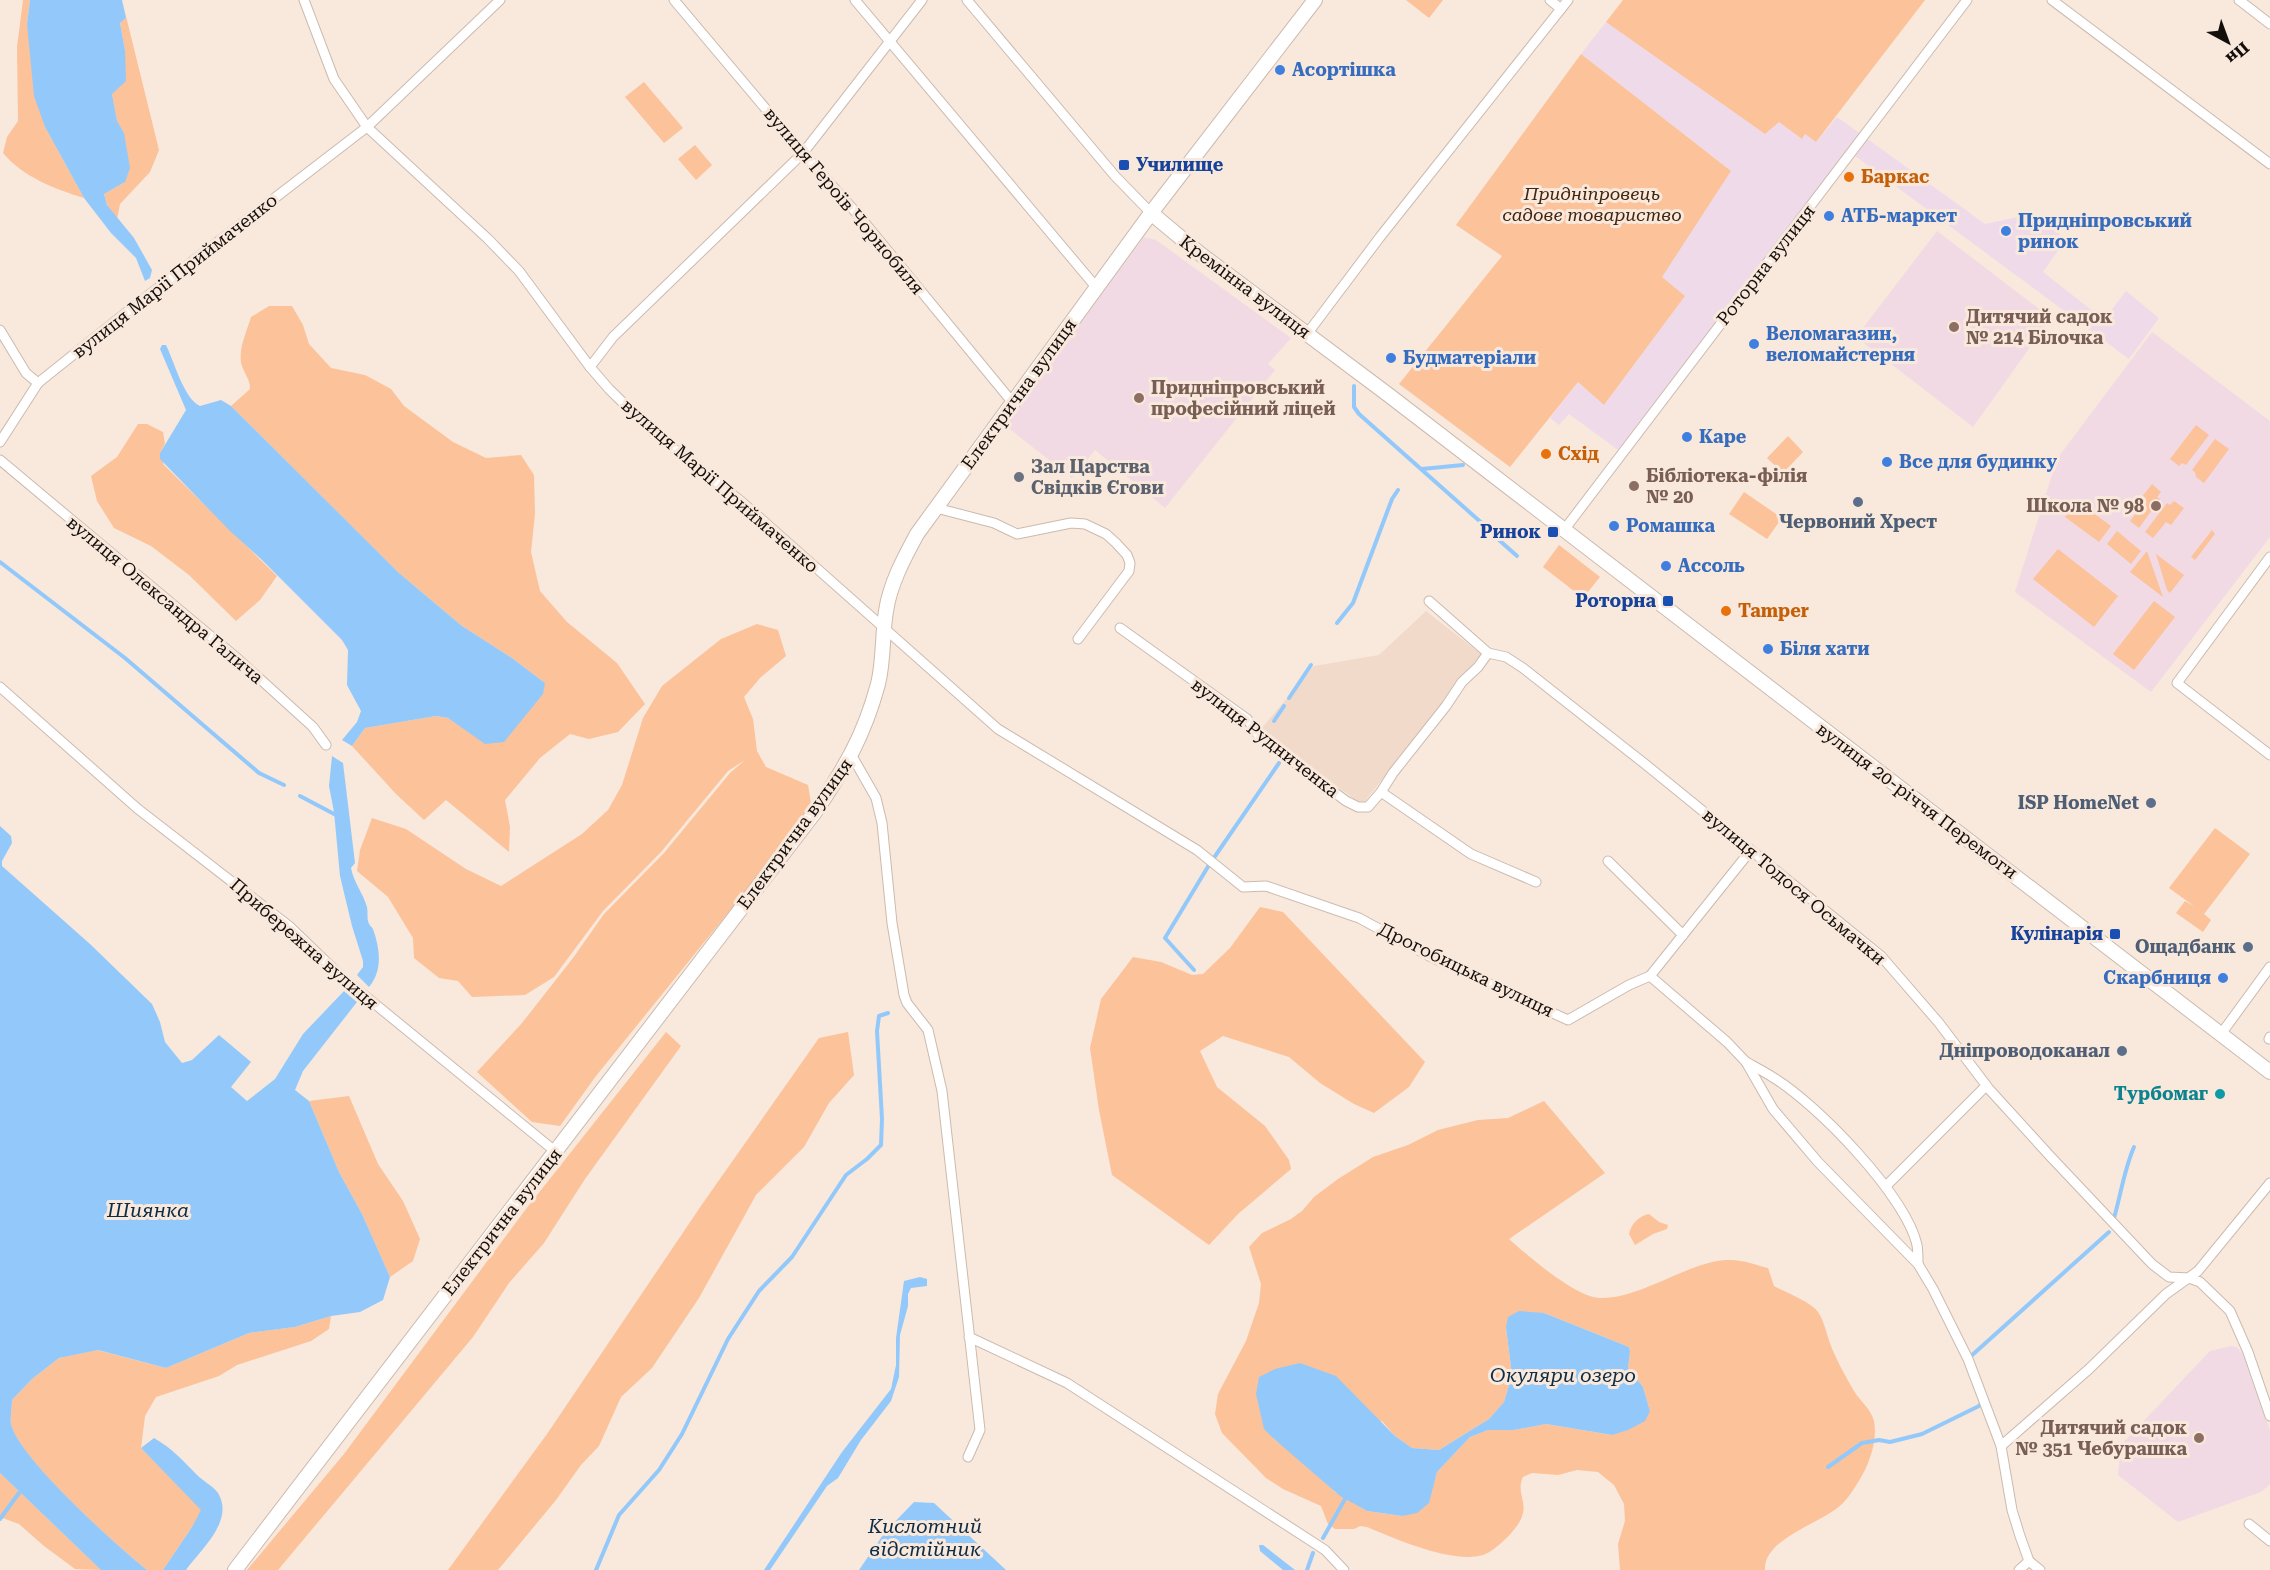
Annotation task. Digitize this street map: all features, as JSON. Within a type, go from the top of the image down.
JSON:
[{"type":"street","name":"вулиця Марії Приймаченко","points":[[304,0],[334,79],[368,127],[519,271],[609,389],[655,434],[742,502],[884,629]]},
{"type":"street","name":"вулиця Марії Приймаченко","points":[[0,442],[38,383],[368,127],[500,0]]},
{"type":"street","name":"вулиця Героїв Чорнобиля","points":[[674,0],[868,226],[1013,403]]},
{"type":"street","points":[[855,0],[1096,287]]},
{"type":"street","points":[[590,367],[613,337],[804,153],[922,0]]},
{"type":"street","name":"Кремінна вулиця","points":[[968,0],[1122,183],[1151,213],[1207,259],[1564,530]]},
{"type":"street","name":"Електрична вулиця","points":[[235,1570],[815,812],[852,756],[867,720],[878,682],[886,609],[899,567],[916,534],[1151,213],[1315,0]]},
{"type":"street","points":[[1550,0],[1561,9]]},
{"type":"street","points":[[1307,334],[1380,237],[1568,0]]},
{"type":"street","name":"Роторна вулиця","points":[[1564,530],[1967,0]]},
{"type":"street","points":[[2052,0],[2270,164]]},
{"type":"street","points":[[2239,0],[2270,24]]},
{"type":"street","points":[[0,330],[26,373],[38,383]]},
{"type":"street","name":"вулиця Олександра Галича","points":[[0,460],[238,659],[313,727],[326,744]]},
{"type":"street","points":[[936,508],[994,523],[1017,534],[1071,523],[1085,524],[1106,534],[1116,543],[1127,555],[1130,563],[1129,571],[1078,639]]},
{"type":"street","name":"вулиця 20-річчя Перемоги","points":[[1564,530],[2270,1072]]},
{"type":"street","points":[[2270,557],[2177,683],[2270,755]]},
{"type":"street","points":[[1429,601],[1488,653],[1479,667],[1462,682],[1446,706],[1392,773],[1382,792],[1471,854],[1536,882]]},
{"type":"street","name":"вулиця Рудниченка","points":[[1120,628],[1247,719],[1259,736],[1346,801],[1358,807],[1368,807],[1382,792]]},
{"type":"street","name":"Дрогобицька вулиця","points":[[884,629],[998,729],[1197,850],[1243,887],[1266,886],[1359,918],[1431,957],[1568,1020],[1629,985],[1650,976]]},
{"type":"street","name":"вулиця Тодося Осьмачки","points":[[1488,653],[1506,657],[1523,668],[1881,956],[1939,1023],[1986,1086],[2152,1264],[2169,1277],[2189,1278],[2200,1282],[2230,1311],[2248,1352],[2270,1416]]},
{"type":"street","name":"Прибережна вулиця","points":[[0,687],[138,809],[289,926],[342,977],[556,1152]]},
{"type":"street","points":[[852,756],[876,798],[882,823],[891,922],[904,995],[907,1003],[928,1030],[942,1091],[980,1430],[968,1457]]},
{"type":"street","points":[[1751,850],[1650,976],[1727,1042],[1746,1062],[1773,1109],[1803,1144],[1918,1264],[1934,1289],[1968,1359],[2001,1446],[2012,1509],[2029,1562],[2040,1570]]},
{"type":"street","points":[[1608,861],[1683,934]]},
{"type":"street","points":[[2222,1034],[2270,968]]},
{"type":"street","points":[[1746,1062],[1776,1079],[1798,1096],[1843,1138],[1886,1186],[1914,1238],[1918,1264]]},
{"type":"street","points":[[1886,1186],[1986,1086]]},
{"type":"street","points":[[2001,1446],[2089,1369],[2166,1294],[2198,1271],[2270,1183]]},
{"type":"street","points":[[969,1337],[1067,1383],[1325,1550],[1344,1570]]},
{"type":"street","points":[[2249,1524],[2270,1541]]},
{"type":"street","points":[[2019,1570],[2029,1562]]},
{"type":"shaded area","name":"Придніпровський ринок","points":[[1606,22],[1765,134],[1779,121],[1801,138],[1805,134],[1816,142],[1837,117],[1985,224],[2032,214],[2066,239],[2043,272],[2104,320],[2126,291],[2159,318],[2129,359],[1847,150],[1618,450],[1569,414],[1559,425],[1550,418],[1578,382],[1605,404],[1685,296],[1661,277],[1731,171],[1581,54]]},
{"type":"shaded area","name":"Дитячий садок № 214 Білочка","points":[[1937,231],[2051,318],[1973,427],[1856,337]]},
{"type":"shaded area","name":"Придніпровський професійний ліцей","points":[[1144,237],[1156,240],[1291,338],[1268,364],[1275,370],[1165,508],[1095,450],[1072,478],[1006,426],[1059,350]]},
{"type":"shaded area","name":"Школа № 98","points":[[2152,332],[2270,421],[2270,537],[2151,692],[2015,592],[2057,459]]},
{"type":"shaded area","points":[[1426,611],[1481,654],[1362,805],[1261,729],[1314,666],[1379,655]]},
{"type":"shaded area","name":"Дитячий садок № 351 Чебурашка","points":[[2231,1346],[2237,1347],[2245,1357],[2270,1430],[2270,1484],[2261,1492],[2178,1522],[2118,1475],[2121,1445],[2210,1351]]},
{"type":"green space","points":[[23,0],[30,0],[27,24],[45,127],[84,198],[51,186],[30,175],[3,153],[7,137],[18,121],[17,47]]},
{"type":"green space","points":[[122,0],[159,150],[150,172],[120,204],[117,219],[107,205],[104,194],[125,182],[124,133],[117,122],[112,94],[125,50],[120,23],[126,18]]},
{"type":"green space","points":[[1406,0],[1443,0],[1429,18]]},
{"type":"green space","points":[[1623,0],[1925,0],[1816,142],[1805,134],[1802,139],[1779,122],[1765,134],[1606,22]]},
{"type":"green space","name":"Придніпровець садове товариство","points":[[1581,54],[1731,171],[1662,277],[1685,296],[1604,405],[1578,382],[1510,467],[1399,384],[1502,256],[1456,225]]},
{"type":"green space","points":[[644,82],[683,128],[664,143],[625,97]]},
{"type":"green space","points":[[695,145],[712,165],[696,180],[678,159]]},
{"type":"green space","points":[[269,306],[292,306],[303,325],[309,344],[331,368],[365,375],[391,389],[404,406],[453,442],[486,458],[521,455],[534,475],[535,514],[531,552],[540,591],[567,622],[617,663],[645,704],[618,732],[589,739],[570,734],[540,758],[505,800],[510,827],[509,852],[446,800],[424,820],[396,794],[352,746],[365,728],[436,716],[448,718],[462,727],[545,683],[512,658],[462,626],[399,573],[231,406],[250,389],[242,366],[241,354],[251,317]]},
{"type":"green space","points":[[138,424],[147,424],[163,432],[165,444],[160,453],[164,465],[277,576],[260,600],[236,621],[189,575],[151,546],[114,528],[97,501],[91,476],[117,457]]},
{"type":"green space","points":[[2196,425],[2209,435],[2186,465],[2182,463],[2179,466],[2170,459]]},
{"type":"green space","points":[[1788,436],[1803,452],[1783,473],[1767,458]]},
{"type":"green space","points":[[2215,439],[2229,449],[2204,483],[2196,477],[2192,470]]},
{"type":"green space","points":[[2152,484],[2161,492],[2157,497],[2160,499],[2139,528],[2130,521],[2142,505],[2138,502]]},
{"type":"green space","points":[[1744,492],[1782,518],[1767,539],[1729,514]]},
{"type":"green space","points":[[2077,501],[2111,526],[2099,542],[2065,517]]},
{"type":"green space","points":[[2174,501],[2184,508],[2171,525],[2166,522],[2153,538],[2145,532],[2167,503],[2170,505]]},
{"type":"green space","points":[[2212,530],[2215,534],[2195,560],[2191,557]]},
{"type":"green space","points":[[2117,531],[2141,551],[2131,564],[2107,544]]},
{"type":"green space","points":[[1559,545],[1600,577],[1583,598],[1543,567]]},
{"type":"green space","points":[[2058,549],[2118,596],[2094,627],[2033,579]]},
{"type":"green space","points":[[2147,551],[2163,597],[2130,572]]},
{"type":"green space","points":[[2156,554],[2184,575],[2170,593],[2167,590]]},
{"type":"green space","points":[[2154,601],[2175,617],[2134,670],[2113,654]]},
{"type":"green space","points":[[757,624],[778,630],[786,656],[760,678],[744,697],[753,719],[757,751],[766,767],[808,785],[812,809],[596,1076],[560,1126],[532,1122],[477,1072],[522,1023],[604,914],[664,853],[730,773],[745,760],[728,771],[661,852],[603,911],[554,977],[525,995],[472,997],[458,981],[439,978],[414,958],[413,938],[388,897],[357,871],[360,850],[372,818],[406,829],[466,869],[501,886],[582,834],[608,810],[622,785],[643,718],[662,686],[721,639]]},
{"type":"green space","points":[[2215,828],[2250,854],[2204,914],[2211,920],[2203,932],[2176,913],[2185,901],[2194,906],[2169,888]]},
{"type":"green space","points":[[1260,907],[1283,912],[1425,1062],[1409,1087],[1374,1113],[1354,1104],[1320,1083],[1289,1057],[1223,1036],[1200,1051],[1217,1087],[1265,1126],[1289,1160],[1291,1169],[1238,1214],[1209,1245],[1112,1175],[1090,1048],[1101,999],[1133,957],[1161,962],[1192,975],[1203,974],[1230,948]]},
{"type":"green space","points":[[666,1032],[681,1046],[585,1179],[544,1243],[509,1283],[473,1337],[278,1570],[247,1570],[344,1454],[526,1209]]},
{"type":"green space","points":[[848,1032],[854,1075],[829,1103],[804,1147],[756,1195],[699,1298],[652,1368],[621,1397],[599,1446],[581,1465],[556,1500],[498,1570],[448,1570],[547,1434],[703,1203],[819,1038]]},
{"type":"green space","points":[[349,1096],[378,1164],[403,1201],[420,1239],[413,1261],[390,1277],[362,1214],[339,1172],[309,1101]]},
{"type":"green space","points":[[1544,1101],[1605,1173],[1509,1239],[1565,1283],[1590,1296],[1616,1297],[1648,1287],[1697,1266],[1738,1260],[1768,1268],[1774,1286],[1815,1308],[1820,1315],[1842,1369],[1854,1391],[1873,1417],[1875,1434],[1873,1446],[1865,1470],[1855,1488],[1842,1504],[1783,1540],[1767,1559],[1765,1570],[1620,1570],[1618,1544],[1625,1521],[1624,1504],[1614,1485],[1598,1472],[1577,1470],[1558,1475],[1532,1473],[1523,1477],[1521,1489],[1524,1509],[1520,1521],[1504,1541],[1483,1555],[1470,1557],[1440,1553],[1408,1544],[1367,1527],[1335,1529],[1328,1524],[1321,1506],[1283,1489],[1266,1478],[1222,1433],[1215,1414],[1218,1394],[1246,1341],[1259,1303],[1261,1284],[1249,1247],[1262,1233],[1291,1219],[1302,1211],[1314,1197],[1373,1157],[1408,1145],[1438,1130],[1478,1120],[1508,1118]],"holes":[[[1544,1313],[1629,1347],[1628,1368],[1643,1387],[1650,1411],[1612,1435],[1546,1424],[1514,1430],[1488,1430],[1470,1437],[1437,1472],[1428,1503],[1402,1516],[1367,1511],[1335,1492],[1307,1465],[1273,1438],[1382,1421],[1395,1436],[1412,1448],[1439,1450],[1489,1419],[1504,1402],[1512,1375],[1506,1328]]]},
{"type":"green space","points":[[1649,1214],[1659,1222],[1668,1225],[1667,1229],[1635,1245],[1629,1234],[1632,1227],[1639,1219]]},
{"type":"green space","points":[[331,1316],[329,1329],[311,1341],[237,1365],[219,1376],[156,1397],[145,1416],[141,1448],[202,1510],[163,1570],[147,1570],[70,1501],[31,1458],[17,1439],[11,1424],[12,1400],[32,1379],[59,1358],[97,1350],[166,1368],[249,1333],[295,1327]]},
{"type":"green space","points":[[0,1473],[101,1570],[75,1569],[19,1524],[0,1517]]},
{"type":"water","points":[[30,0],[122,0],[126,18],[120,23],[125,50],[126,81],[112,94],[117,121],[124,133],[130,168],[125,182],[104,194],[107,205],[134,238],[152,270],[150,278],[145,281],[136,258],[111,233],[84,198],[45,127],[34,96],[27,24]]},
{"type":"water","points":[[162,345],[166,345],[184,388],[194,402],[200,406],[221,400],[231,406],[399,573],[462,626],[512,658],[545,683],[543,694],[504,742],[485,744],[448,718],[436,716],[365,728],[352,746],[342,740],[357,722],[361,711],[347,685],[348,650],[342,640],[160,459],[160,453],[186,410],[160,349]]},
{"type":"water","points":[[332,756],[343,763],[355,863],[351,868],[365,902],[368,921],[377,944],[379,959],[377,974],[369,987],[357,975],[363,967],[363,961],[340,876],[334,812],[329,786]]},
{"type":"water","name":"Шиянка","points":[[0,826],[11,836],[12,843],[2,861],[2,866],[90,944],[152,1004],[165,1042],[182,1063],[192,1060],[219,1035],[251,1062],[231,1087],[247,1101],[275,1079],[303,1034],[344,991],[357,1002],[303,1071],[295,1090],[309,1101],[339,1172],[362,1214],[390,1277],[383,1300],[360,1312],[331,1316],[295,1327],[249,1333],[166,1368],[98,1350],[59,1358],[32,1379],[12,1400],[11,1424],[31,1458],[71,1501],[147,1570],[101,1570],[0,1473]]},
{"type":"water","points":[[920,1277],[927,1279],[927,1286],[911,1288],[908,1294],[908,1306],[900,1335],[899,1377],[891,1401],[861,1440],[838,1478],[827,1486],[770,1570],[764,1570],[842,1452],[891,1389],[896,1365],[896,1338],[904,1281]]},
{"type":"water","name":"Окуляри озеро","points":[[1519,1311],[1544,1313],[1629,1347],[1628,1368],[1643,1387],[1650,1411],[1645,1421],[1612,1435],[1546,1424],[1514,1430],[1488,1430],[1470,1437],[1437,1472],[1429,1503],[1417,1513],[1402,1516],[1367,1511],[1340,1496],[1264,1429],[1256,1394],[1259,1377],[1275,1369],[1300,1363],[1336,1376],[1395,1436],[1412,1448],[1439,1450],[1489,1419],[1504,1402],[1512,1375],[1506,1328],[1508,1317]]},
{"type":"water","points":[[154,1438],[213,1488],[218,1493],[222,1504],[222,1514],[214,1535],[186,1570],[163,1570],[201,1510],[141,1448]]},
{"type":"water","name":"Кислотний відстійник","points":[[914,1502],[934,1503],[1006,1570],[859,1570],[885,1532]]},
{"type":"water","points":[[1259,1545],[1263,1545],[1295,1570],[1283,1570],[1260,1551]]},
{"type":"waterway","points":[[1354,386],[1354,407],[1359,414],[1484,525]]},
{"type":"waterway","points":[[1422,469],[1463,465]]},
{"type":"waterway","points":[[1337,623],[1353,603],[1392,499],[1398,490]]},
{"type":"waterway","points":[[1499,540],[1517,556]]},
{"type":"waterway","points":[[0,562],[125,658],[259,773],[284,785]]},
{"type":"waterway","points":[[1289,698],[1311,665]]},
{"type":"waterway","points":[[1274,721],[1284,706]]},
{"type":"waterway","points":[[1194,970],[1165,938],[1209,865],[1279,763]]},
{"type":"waterway","points":[[300,796],[336,815]]},
{"type":"waterway","points":[[596,1570],[619,1515],[659,1470],[682,1434],[728,1339],[759,1291],[792,1257],[846,1175],[881,1145],[882,1119],[877,1031],[879,1016],[888,1013]]},
{"type":"waterway","points":[[2114,1218],[2134,1147]]},
{"type":"waterway","points":[[1970,1357],[2109,1232]]},
{"type":"waterway","points":[[1828,1467],[1862,1443],[1879,1440],[1890,1442],[1922,1434],[1979,1406],[1982,1402]]},
{"type":"waterway","points":[[0,1519],[19,1493]]},
{"type":"waterway","points":[[1323,1538],[1345,1499]]},
{"type":"waterway","points":[[1307,1570],[1313,1553]]},
{"type":"place","name":"Асортішка","points":[[1280,70]]},
{"type":"place","name":"Училище","points":[[1124,165]]},
{"type":"place","name":"Баркас","points":[[1849,177]]},
{"type":"place","name":"АТБ-маркет","points":[[1829,216]]},
{"type":"place","name":"Придніпровський ринок","points":[[2006,231]]},
{"type":"place","name":"Дитячий садок № 214 Білочка","points":[[1954,327]]},
{"type":"place","name":"Веломагазин, веломайстерня","points":[[1754,344]]},
{"type":"place","name":"Будматеріали","points":[[1391,358]]},
{"type":"place","name":"Придніпровський професійний ліцей","points":[[1139,398]]},
{"type":"place","name":"Каре","points":[[1687,437]]},
{"type":"place","name":"Схід","points":[[1546,454]]},
{"type":"place","name":"Все для будинку","points":[[1887,462]]},
{"type":"place","name":"Зал Царства Свідків Єгови","points":[[1019,477]]},
{"type":"place","name":"Бібліотека-філія № 20","points":[[1634,486]]},
{"type":"place","name":"Червоний Хрест","points":[[1858,502]]},
{"type":"place","name":"Школа № 98","points":[[2156,506]]},
{"type":"place","name":"Ромашка","points":[[1614,526]]},
{"type":"place","name":"Ринок","points":[[1553,532]]},
{"type":"place","name":"Ассоль","points":[[1666,566]]},
{"type":"place","name":"Роторна","points":[[1668,601]]},
{"type":"place","name":"Tamper","points":[[1726,611]]},
{"type":"place","name":"Біля хати","points":[[1768,649]]},
{"type":"place","name":"ISP HomeNet","points":[[2151,803]]},
{"type":"place","name":"Кулінарія","points":[[2115,934]]},
{"type":"place","name":"Ощадбанк","points":[[2248,947]]},
{"type":"place","name":"Скарбниця","points":[[2223,978]]},
{"type":"place","name":"Дніпроводоканал","points":[[2122,1051]]},
{"type":"place","name":"Турбомаг","points":[[2220,1094]]},
{"type":"place","name":"Дитячий садок № 351 Чебурашка","points":[[2199,1438]]}]
